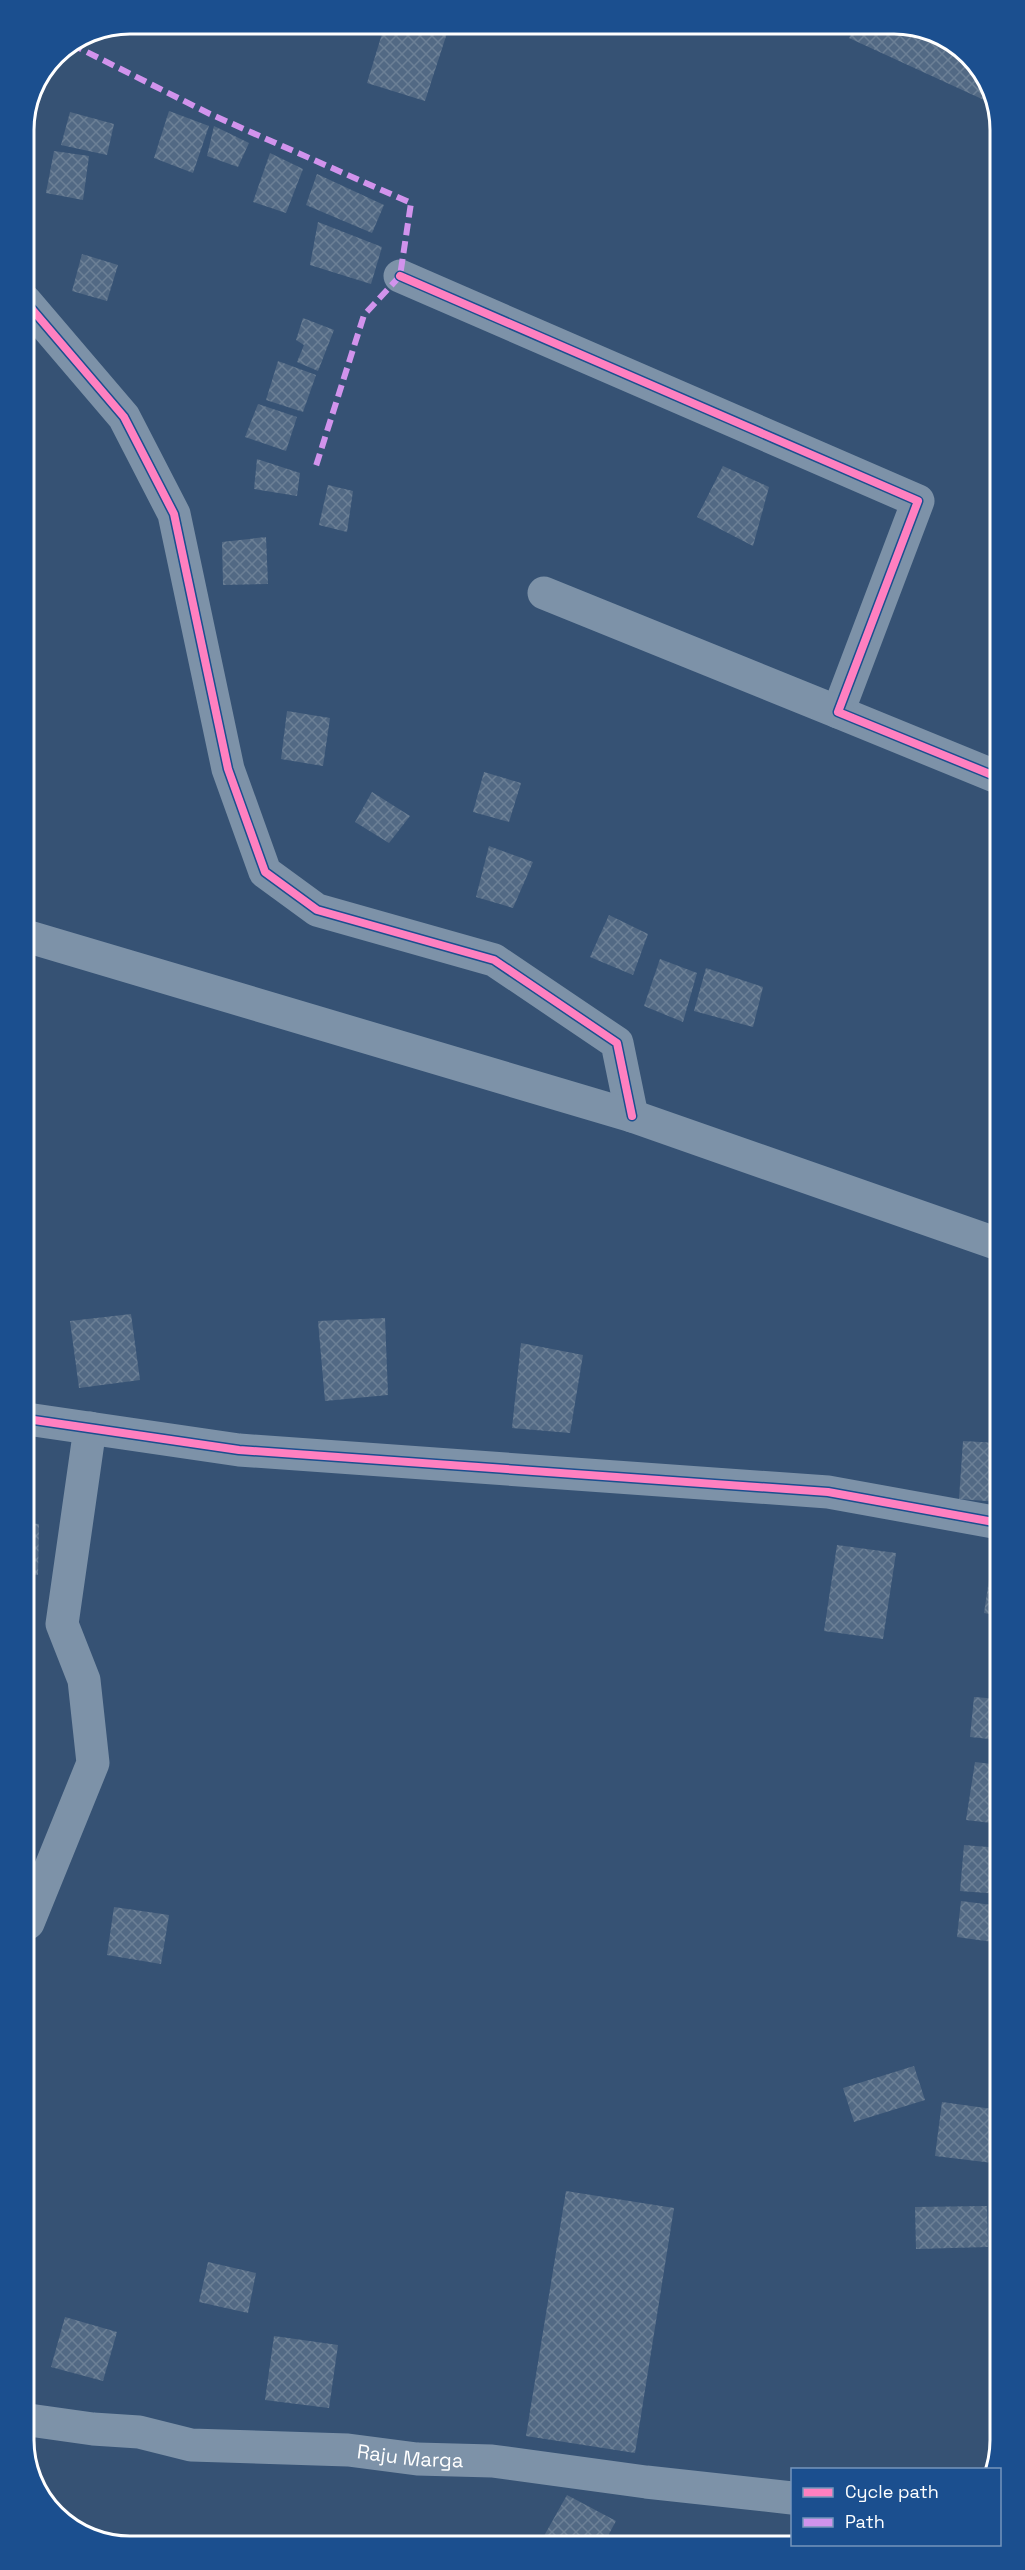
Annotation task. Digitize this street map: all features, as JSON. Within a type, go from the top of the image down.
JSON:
[{"type":"street","points":[[400,276],[918,501],[838,712]]},
{"type":"street","points":[[35,313],[124,417],[174,514],[228,769],[265,872],[317,910],[494,960],[617,1043],[632,1116]]},
{"type":"street","points":[[544,593],[990,774]]},
{"type":"street","points":[[35,939],[632,1116],[990,1241]]},
{"type":"street","points":[[35,1420],[239,1450],[828,1492],[990,1521]]},
{"type":"street","points":[[35,1906],[93,1763],[84,1680],[62,1624],[90,1428]]},
{"type":"street","name":"Raju Marga","points":[[35,2421],[93,2429],[139,2432],[191,2445],[348,2450],[417,2459],[492,2461],[646,2482],[791,2498]]},
{"type":"building","points":[[382,35],[446,35],[425,101],[367,83]]},
{"type":"building","points":[[851,35],[914,36],[943,47],[971,72],[986,101],[849,38]]},
{"type":"building","points":[[169,111],[209,126],[193,173],[154,158]]},
{"type":"building","points":[[70,112],[114,124],[107,155],[61,145]]},
{"type":"building","points":[[214,126],[249,143],[238,167],[207,156]]},
{"type":"building","points":[[54,151],[89,156],[83,200],[46,193]]},
{"type":"building","points":[[270,153],[303,169],[286,213],[253,202]]},
{"type":"building","points":[[317,174],[384,205],[372,233],[306,205]]},
{"type":"building","points":[[318,222],[382,247],[371,284],[310,265]]},
{"type":"building","points":[[82,254],[118,265],[107,301],[72,291]]},
{"type":"building","points":[[303,318],[334,330],[318,371],[297,362],[304,345],[296,340]]},
{"type":"building","points":[[278,361],[316,375],[303,412],[266,400]]},
{"type":"building","points":[[258,404],[297,417],[286,451],[245,437]]},
{"type":"building","points":[[257,459],[300,473],[297,496],[254,489]]},
{"type":"building","points":[[723,466],[769,487],[753,546],[697,517]]},
{"type":"building","points":[[328,485],[353,491],[347,532],[319,525]]},
{"type":"building","points":[[266,537],[268,584],[223,585],[222,542]]},
{"type":"building","points":[[287,711],[330,718],[323,766],[281,759]]},
{"type":"building","points":[[484,772],[521,783],[509,822],[473,812]]},
{"type":"building","points":[[372,792],[410,816],[389,843],[355,822]]},
{"type":"building","points":[[489,846],[533,862],[513,908],[476,897]]},
{"type":"building","points":[[609,915],[648,934],[633,975],[590,957]]},
{"type":"building","points":[[660,959],[697,973],[683,1022],[644,1006]]},
{"type":"building","points":[[706,968],[763,987],[753,1027],[694,1011]]},
{"type":"building","points":[[131,1314],[140,1380],[79,1388],[70,1321]]},
{"type":"building","points":[[385,1318],[388,1395],[325,1401],[318,1321]]},
{"type":"building","points":[[521,1343],[583,1355],[570,1433],[512,1428]]},
{"type":"building","points":[[963,1441],[990,1442],[990,1501],[959,1499]]},
{"type":"building","points":[[35,1524],[39,1524],[38,1575],[35,1575]]},
{"type":"building","points":[[837,1545],[896,1553],[883,1639],[824,1631]]},
{"type":"building","points":[[990,1573],[990,1614],[984,1613]]},
{"type":"building","points":[[974,1697],[990,1698],[990,1739],[970,1737]]},
{"type":"building","points":[[975,1762],[990,1764],[990,1823],[966,1820]]},
{"type":"building","points":[[964,1845],[990,1847],[990,1893],[960,1891]]},
{"type":"building","points":[[961,1901],[990,1905],[990,1942],[957,1937]]},
{"type":"building","points":[[114,1907],[169,1915],[161,1964],[107,1955]]},
{"type":"building","points":[[914,2066],[925,2100],[854,2122],[843,2088]]},
{"type":"building","points":[[942,2102],[990,2109],[990,2163],[935,2156]]},
{"type":"building","points":[[566,2191],[674,2208],[635,2453],[526,2436]]},
{"type":"building","points":[[987,2206],[988,2247],[916,2249],[915,2207]]},
{"type":"building","points":[[208,2262],[256,2273],[248,2313],[199,2302]]},
{"type":"building","points":[[65,2317],[117,2332],[103,2381],[51,2367]]},
{"type":"building","points":[[274,2336],[338,2345],[329,2408],[265,2400]]},
{"type":"building","points":[[567,2495],[616,2521],[608,2536],[544,2536]]},
{"type":"marked path","points":[[80,49],[210,114],[411,203],[400,276],[364,315],[315,469]]},
{"type":"cycle path","points":[[400,276],[918,501],[838,712],[990,774]]},
{"type":"cycle path","points":[[35,313],[124,417],[174,514],[228,769],[265,872],[317,910],[494,960],[617,1043],[632,1116]]},
{"type":"cycle path","points":[[35,1420],[239,1450],[828,1492],[990,1521]]}]
